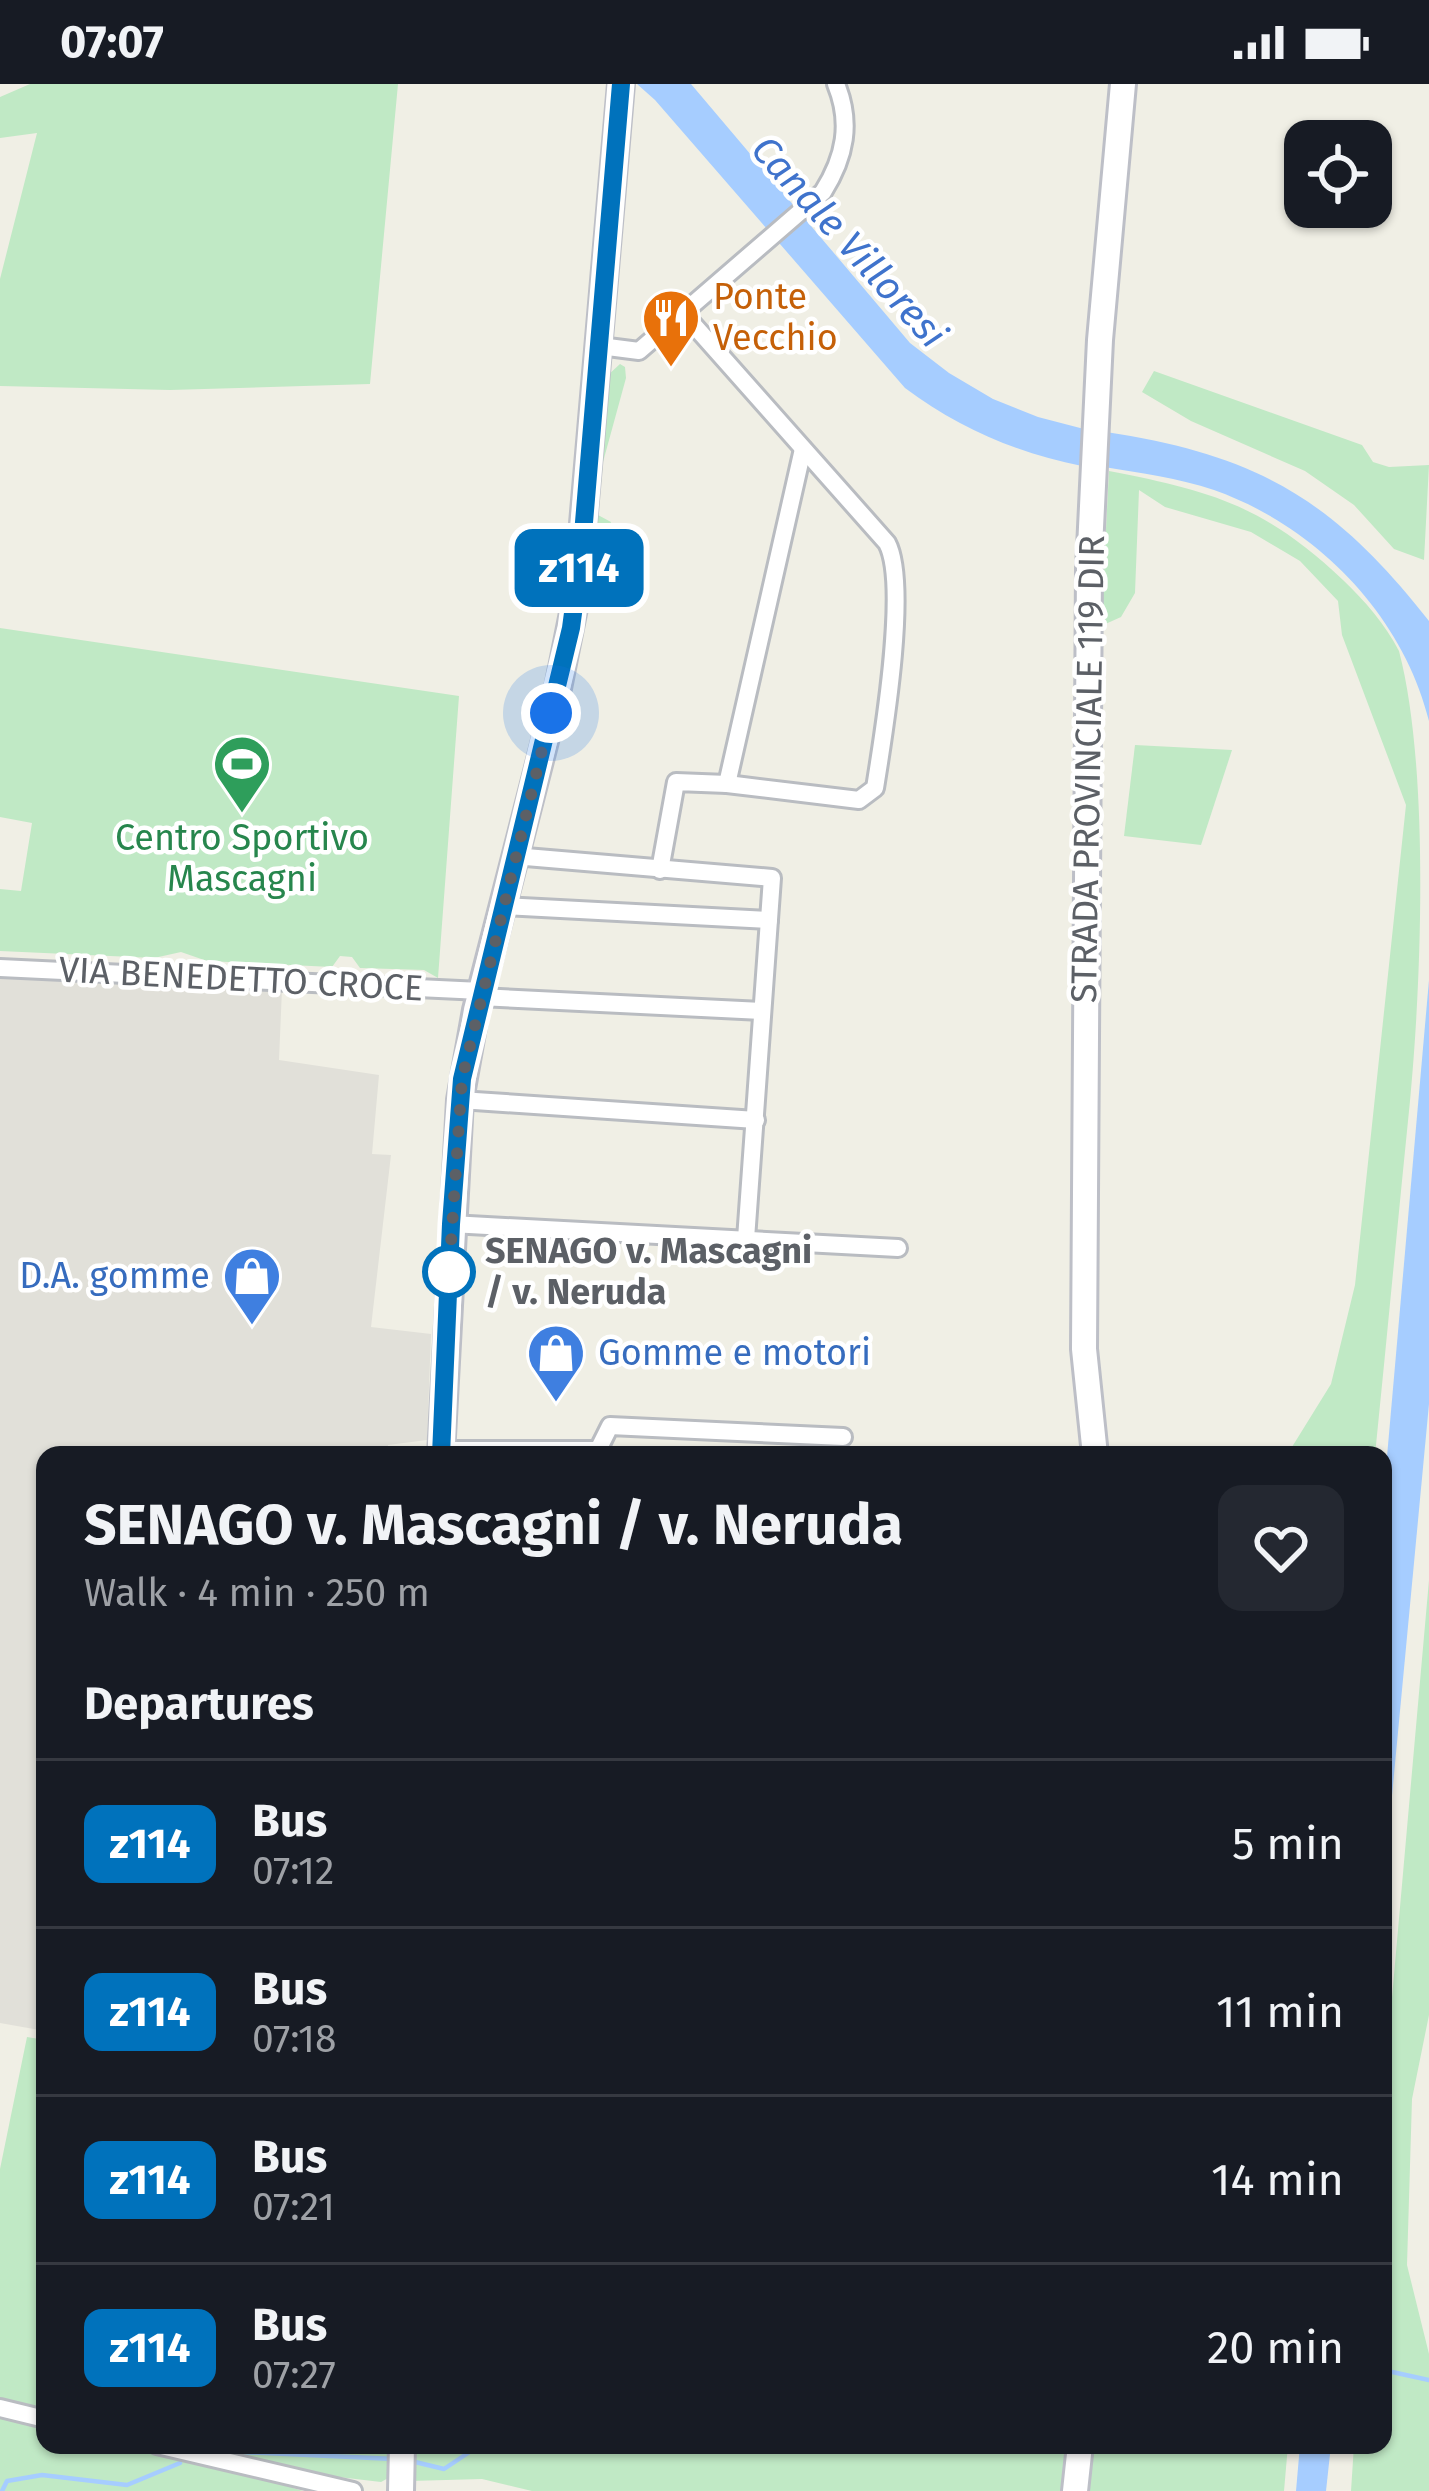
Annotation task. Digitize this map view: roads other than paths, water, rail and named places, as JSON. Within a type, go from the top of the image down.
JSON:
[{"type":"street","points":[[441,1446],[460,1100],[480,994],[571,628],[621,84]]},
{"type":"street","points":[[599,346],[639,352],[809,206],[835,174],[844,140],[844,108],[836,84]]},
{"type":"street","name":"STRADA PROVINCIALE 119 DIR","points":[[1094,1446],[1084,1349],[1092,496],[1123,84]]},
{"type":"street","points":[[660,870],[676,782],[859,800],[867,795],[875,788],[890,698],[893,553],[878,530],[684,314]]},
{"type":"street","points":[[727,784],[803,449]]},
{"type":"street","points":[[514,856],[772,878],[746,1239]]},
{"type":"street","points":[[502,907],[770,920]]},
{"type":"street","name":"VIA BENEDETTO CROCE","points":[[0,968],[762,1011]]},
{"type":"street","points":[[460,1100],[756,1120]]},
{"type":"street","points":[[451,1224],[898,1248]]},
{"type":"street","points":[[600,1446],[610,1426],[843,1437]]},
{"type":"street","points":[[0,2408],[36,2417]]},
{"type":"street","points":[[195,2454],[353,2491]]},
{"type":"street","points":[[1075,2491],[1079,2454]]},
{"type":"water","name":"Canale Villoresi","points":[[637,84],[691,84],[910,343],[993,399],[1084,429],[1082,466],[989,437],[905,388]]},
{"type":"water","points":[[1106,432],[1207,454],[1250,470],[1325,514],[1360,544],[1429,621],[1429,721],[1399,645],[1350,579],[1320,551],[1287,526],[1214,490],[1104,467]]},
{"type":"water","points":[[1429,980],[1429,1404],[1392,1796],[1392,1446],[1388,1446]]},
{"type":"water","points":[[1299,2454],[1330,2454],[1326,2491],[1296,2491]]},
{"type":"waterway","points":[[1392,2372],[1429,2380]]},
{"type":"waterway","points":[[285,2454],[394,2459]]},
{"type":"waterway","points":[[411,2461],[444,2469],[466,2454]]},
{"type":"waterway","points":[[2,2491],[7,2481],[42,2475],[127,2485],[180,2463]]},
{"type":"place","name":"Ponte Vecchio","points":[[671,369]]},
{"type":"place","name":"Centro Sportivo Mascagni","points":[[242,815]]},
{"type":"place","name":"SENAGO v. Mascagni / v. Neruda","points":[[449,1272]]},
{"type":"place","name":"D.A. gomme","points":[[252,1327]]},
{"type":"place","name":"Gomme e motori","points":[[556,1404]]}]
